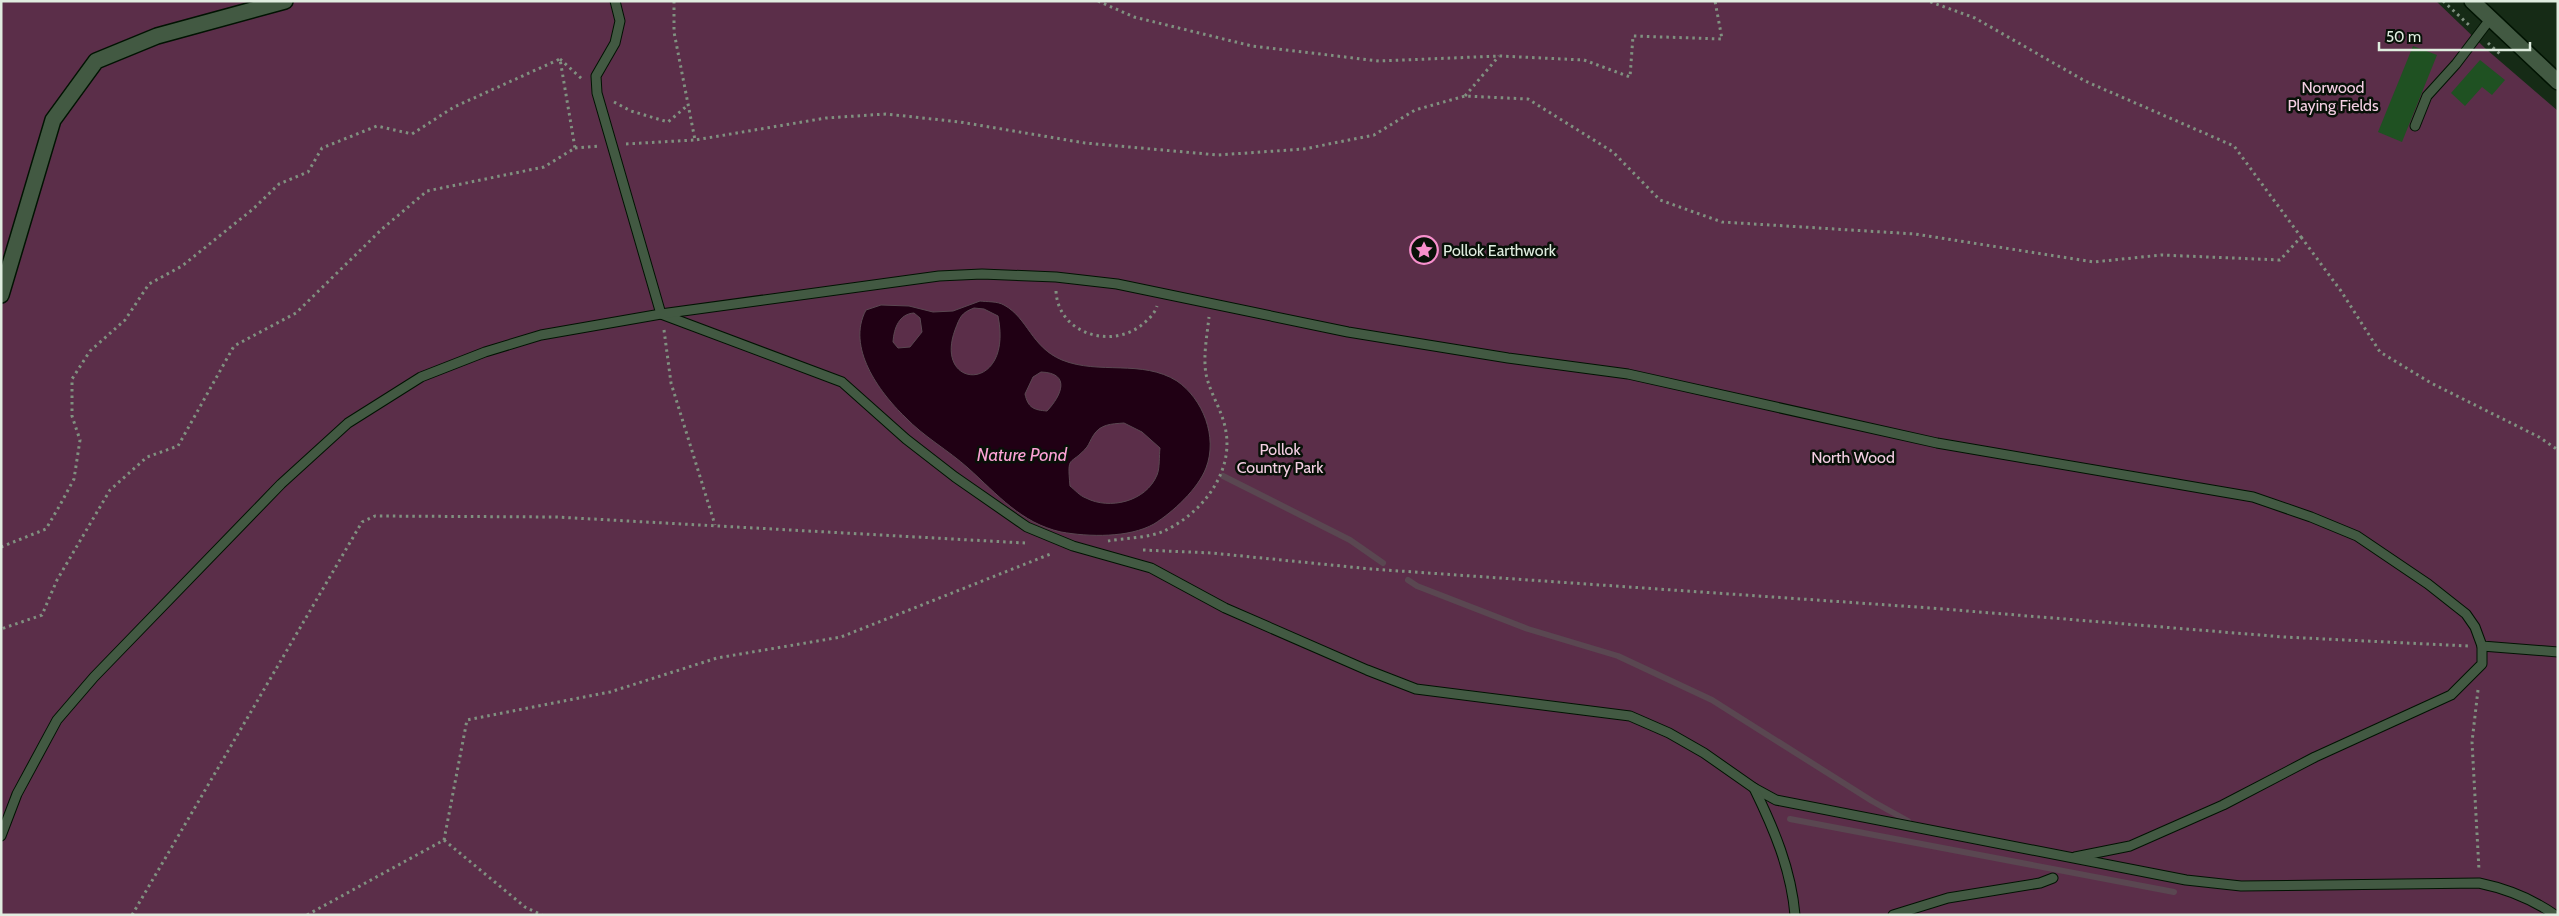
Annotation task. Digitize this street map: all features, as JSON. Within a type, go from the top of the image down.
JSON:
[{"type":"street","points":[[1,295],[53,120],[96,61],[157,36],[285,1]]},
{"type":"street","points":[[2472,1],[2558,82]]},
{"type":"lane","points":[[615,1],[620,21],[614,44],[596,76],[597,93],[610,145],[661,314]]},
{"type":"lane","points":[[2415,126],[2427,96],[2456,64],[2491,18]]},
{"type":"lane","points":[[1,836],[17,794],[57,720],[94,677],[281,484],[348,423],[421,377],[485,352],[541,335],[661,314],[939,276],[982,274],[1056,277],[1117,284],[1211,302],[1348,332],[1508,358],[1628,374],[1938,443],[2253,497],[2357,536],[2383,551],[2466,614],[2475,627],[2482,646],[2482,664],[2451,695],[2315,757],[2223,805],[2130,846],[2065,858]]},
{"type":"lane","points":[[661,314],[842,382],[899,433],[993,504],[1027,527],[1072,546],[1151,568],[1225,608],[1367,670],[1416,689],[1630,716],[1669,733],[1704,753],[1754,788],[1776,800],[2065,858],[2186,880],[2241,886],[2479,884],[2510,890],[2535,901],[2555,915]]},
{"type":"lane","points":[[2482,646],[2558,652]]},
{"type":"lane","points":[[1754,788],[1772,826],[1785,861],[1794,915]]},
{"type":"lane","points":[[1893,915],[1948,898],[2040,883],[2053,878]]},
{"type":"path","points":[[674,1],[674,32],[695,140]]},
{"type":"path","points":[[1098,1],[1134,17],[1252,46],[1379,61],[1500,56],[1584,60],[1630,77],[1633,36],[1722,39],[1715,1]]},
{"type":"path","points":[[1928,1],[1975,18],[2085,81],[2234,146],[2341,291],[2380,352],[2431,383],[2539,437],[2558,450]]},
{"type":"path","points":[[1464,96],[1500,56]]},
{"type":"path","points":[[560,59],[597,93],[631,111],[668,122],[688,105]]},
{"type":"path","points":[[560,59],[575,148]]},
{"type":"path","points":[[1,547],[46,529],[60,505],[74,479],[80,440],[72,416],[72,379],[90,351],[125,320],[149,284],[182,266],[253,209],[280,184],[308,172],[322,148],[377,126],[412,134],[454,107],[560,59]]},
{"type":"path","points":[[1,629],[42,614],[57,580],[110,490],[147,457],[178,446],[234,346],[296,313],[382,229],[427,191],[544,167],[575,148],[695,140],[826,118],[886,114],[960,122],[1085,143],[1227,154],[1304,150],[1374,135],[1415,110],[1464,96],[1528,99],[1613,152],[1660,200],[1722,222],[1915,234],[2094,262],[2161,255],[2280,260],[2301,237]]},
{"type":"path","points":[[1056,277],[1056,296],[1061,309],[1077,328],[1095,336],[1117,338],[1134,332],[1149,319],[1157,308],[1157,292]]},
{"type":"path","points":[[444,840],[467,720],[610,692],[717,658],[841,637],[1072,546],[1162,532],[1184,519],[1206,500],[1217,483],[1226,459],[1226,432],[1206,373],[1205,358],[1211,302]]},
{"type":"path","points":[[661,314],[671,383],[715,525]]},
{"type":"path","points":[[2479,884],[2472,742],[2482,664]]},
{"type":"path","points":[[307,915],[444,840]]},
{"type":"path","points":[[444,840],[525,907],[542,915]]},
{"type":"green space","name":"North Wood","points":[[1,1],[2436,1],[2486,49],[2558,111],[2558,915],[1,915]]},
{"type":"water","name":"Nature Pond","points":[[980,301],[995,302],[1004,305],[1019,317],[1043,348],[1062,360],[1091,367],[1149,371],[1164,374],[1177,381],[1201,408],[1209,432],[1209,456],[1206,468],[1197,484],[1177,507],[1169,513],[1154,524],[1133,532],[1109,535],[1084,535],[1061,532],[1047,528],[1022,515],[1000,498],[960,461],[920,431],[895,407],[876,382],[863,354],[860,339],[861,324],[866,310],[881,305],[909,306],[933,312],[953,311]],"holes":[[[974,308],[984,309],[998,316],[1000,341],[995,360],[986,371],[974,375],[963,373],[955,364],[951,350],[958,322],[961,316]],[[914,313],[920,318],[922,332],[910,347],[898,348],[893,342],[895,332],[901,319]],[[1041,372],[1050,373],[1057,376],[1060,381],[1060,392],[1047,411],[1032,407],[1026,399],[1025,394],[1033,377]],[[1124,423],[1142,432],[1160,448],[1158,472],[1152,484],[1145,492],[1136,497],[1116,503],[1095,502],[1082,496],[1070,486],[1069,469],[1071,462],[1087,447],[1096,432],[1106,425]]]},
{"type":"building","points":[[2413,46],[2437,55],[2402,142],[2378,132]]},
{"type":"building","points":[[2480,60],[2505,80],[2492,95],[2482,87],[2465,106],[2451,93]]},
{"type":"waterway","points":[[1223,476],[1350,540],[1383,563]]},
{"type":"waterway","points":[[1408,580],[1417,586],[1528,629],[1618,656],[1712,700],[1872,801],[1908,821]]},
{"type":"waterway","points":[[1790,819],[2174,892]]},
{"type":"place","name":"Pollok Earthwork","points":[[1424,250]]},
{"type":"park label","name":"Norwood Playing Fields","points":[[2333,96]]},
{"type":"park label","name":"Pollok Country Park","points":[[1280,458]]}]
